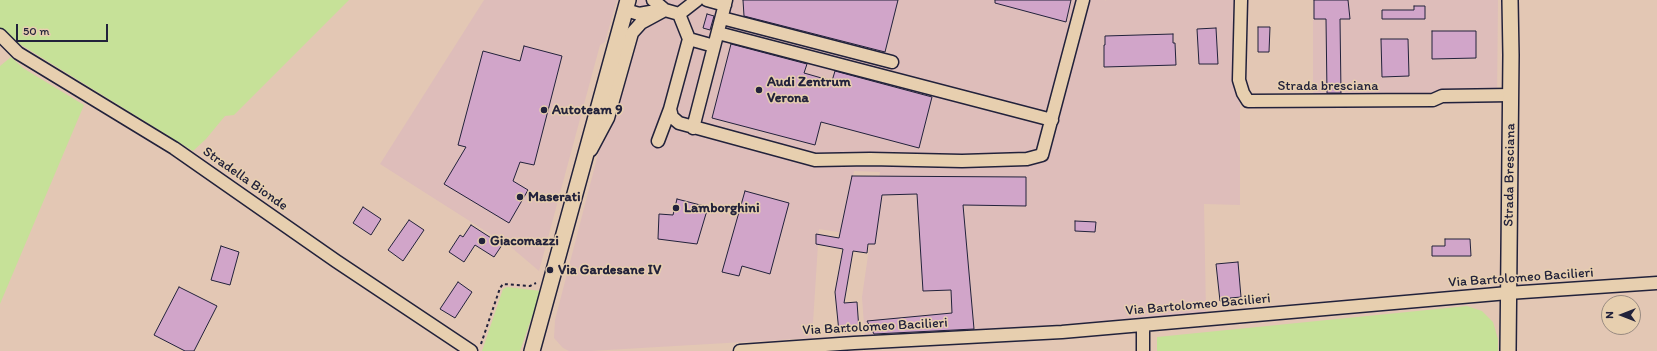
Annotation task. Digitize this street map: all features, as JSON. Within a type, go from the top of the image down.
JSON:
[{"type":"main road","name":"Strada Bresciana","points":[[1508,351],[1511,95],[1510,0]]},
{"type":"main road","points":[[532,351],[627,5]]},
{"type":"street","points":[[653,0],[679,14],[689,39],[670,109],[658,141]]},
{"type":"street","points":[[679,14],[697,0]]},
{"type":"street","points":[[693,128],[726,3],[707,0]]},
{"type":"street","points":[[670,109],[672,117],[679,123],[693,128],[815,160],[870,159],[962,161],[1027,159],[1042,156],[1083,0]]},
{"type":"street","name":"Strada bresciana","points":[[1241,0],[1239,80],[1243,93],[1248,101],[1432,100],[1442,96],[1511,95]]},
{"type":"street","points":[[627,5],[639,14],[662,5]]},
{"type":"street","points":[[583,165],[608,118],[632,33],[662,5]]},
{"type":"street","points":[[722,18],[892,62]]},
{"type":"street","points":[[718,33],[1052,120]]},
{"type":"street","name":"Stradella Bionde","points":[[0,35],[18,53],[174,148],[336,261],[475,350]]},
{"type":"street","points":[[689,39],[714,46]]},
{"type":"street","name":"Via Bartolomeo Bacilieri","points":[[740,351],[854,343],[1062,332],[1508,293],[1657,283]]},
{"type":"street","points":[[1143,325],[1143,351]]},
{"type":"path","points":[[475,350],[503,284],[530,286],[539,280]]},
{"type":"shaded area","points":[[484,0],[617,0],[605,42],[600,45],[539,271],[512,248],[380,164]]},
{"type":"shaded area","points":[[638,0],[1245,0],[1240,108],[1240,205],[1204,204],[1206,313],[865,339],[862,297],[880,172],[854,171],[844,233],[819,229],[812,338],[590,351],[569,351],[563,348],[554,338],[555,320]]},
{"type":"shaded area","points":[[1313,0],[1498,0],[1497,103],[1313,106]]},
{"type":"green space","points":[[0,0],[349,0],[234,115],[225,116],[206,139],[193,151],[18,43],[0,28]]},
{"type":"green space","points":[[11,57],[23,68],[84,105],[0,304],[0,66]]},
{"type":"green space","points":[[507,287],[541,291],[520,351],[482,351],[503,289]]},
{"type":"green space","points":[[1467,306],[1482,311],[1493,322],[1498,339],[1498,351],[1157,351],[1157,337]]},
{"type":"building","points":[[743,0],[898,0],[885,52],[744,16]]},
{"type":"building","points":[[995,0],[1071,0],[1066,22],[995,3]]},
{"type":"building","points":[[1314,0],[1348,0],[1350,19],[1340,19],[1341,93],[1327,93],[1326,19],[1314,19]]},
{"type":"building","points":[[1414,6],[1425,6],[1425,19],[1382,19],[1382,10],[1414,10]]},
{"type":"building","points":[[707,14],[714,16],[710,30],[703,28]]},
{"type":"building","points":[[1258,27],[1270,27],[1269,52],[1258,52]]},
{"type":"building","points":[[1216,28],[1218,64],[1199,64],[1197,29]]},
{"type":"building","points":[[1432,31],[1476,31],[1476,58],[1432,59]]},
{"type":"building","points":[[1173,34],[1176,65],[1104,67],[1105,36]]},
{"type":"building","points":[[1381,39],[1408,39],[1409,76],[1382,77]]},
{"type":"building","points":[[731,44],[807,64],[804,73],[832,81],[835,71],[932,97],[919,148],[821,122],[815,145],[712,118]]},
{"type":"building","points":[[524,46],[562,56],[534,165],[520,162],[513,181],[528,190],[509,223],[444,184],[466,147],[458,145],[483,51],[520,61]]},
{"type":"building","points":[[852,176],[1026,177],[1026,206],[963,205],[974,329],[874,334],[867,321],[952,313],[951,290],[923,291],[917,194],[882,195],[875,244],[868,244],[867,253],[853,251],[844,303],[857,302],[859,330],[839,332],[835,292],[843,249],[816,244],[816,234],[839,238]]},
{"type":"building","points":[[745,191],[789,203],[770,274],[742,266],[739,276],[722,272]]},
{"type":"building","points":[[677,199],[708,207],[697,244],[658,239],[659,214],[673,215]]},
{"type":"building","points":[[363,207],[381,219],[371,235],[353,223]]},
{"type":"building","points":[[409,220],[424,230],[403,261],[388,250]]},
{"type":"building","points":[[1075,221],[1096,222],[1095,232],[1075,231]]},
{"type":"building","points":[[471,225],[502,245],[494,257],[475,245],[464,262],[449,252],[460,235],[463,237]]},
{"type":"building","points":[[1445,239],[1470,239],[1471,256],[1432,256],[1432,246],[1445,246]]},
{"type":"building","points":[[221,246],[239,252],[230,285],[211,280]]},
{"type":"building","points":[[1238,262],[1241,297],[1220,301],[1216,264]]},
{"type":"building","points":[[458,282],[472,292],[455,318],[440,309]]},
{"type":"building","points":[[179,287],[217,306],[194,351],[185,351],[154,335]]},
{"type":"place","name":"Audi Zentrum Verona","points":[[759,90]]},
{"type":"place","name":"Autoteam 9","points":[[544,110]]},
{"type":"place","name":"Maserati","points":[[520,197]]},
{"type":"place","name":"Lamborghini","points":[[676,208]]},
{"type":"place","name":"Giacomazzi","points":[[482,241]]},
{"type":"place","name":"Via Gardesane IV","points":[[550,270]]}]
